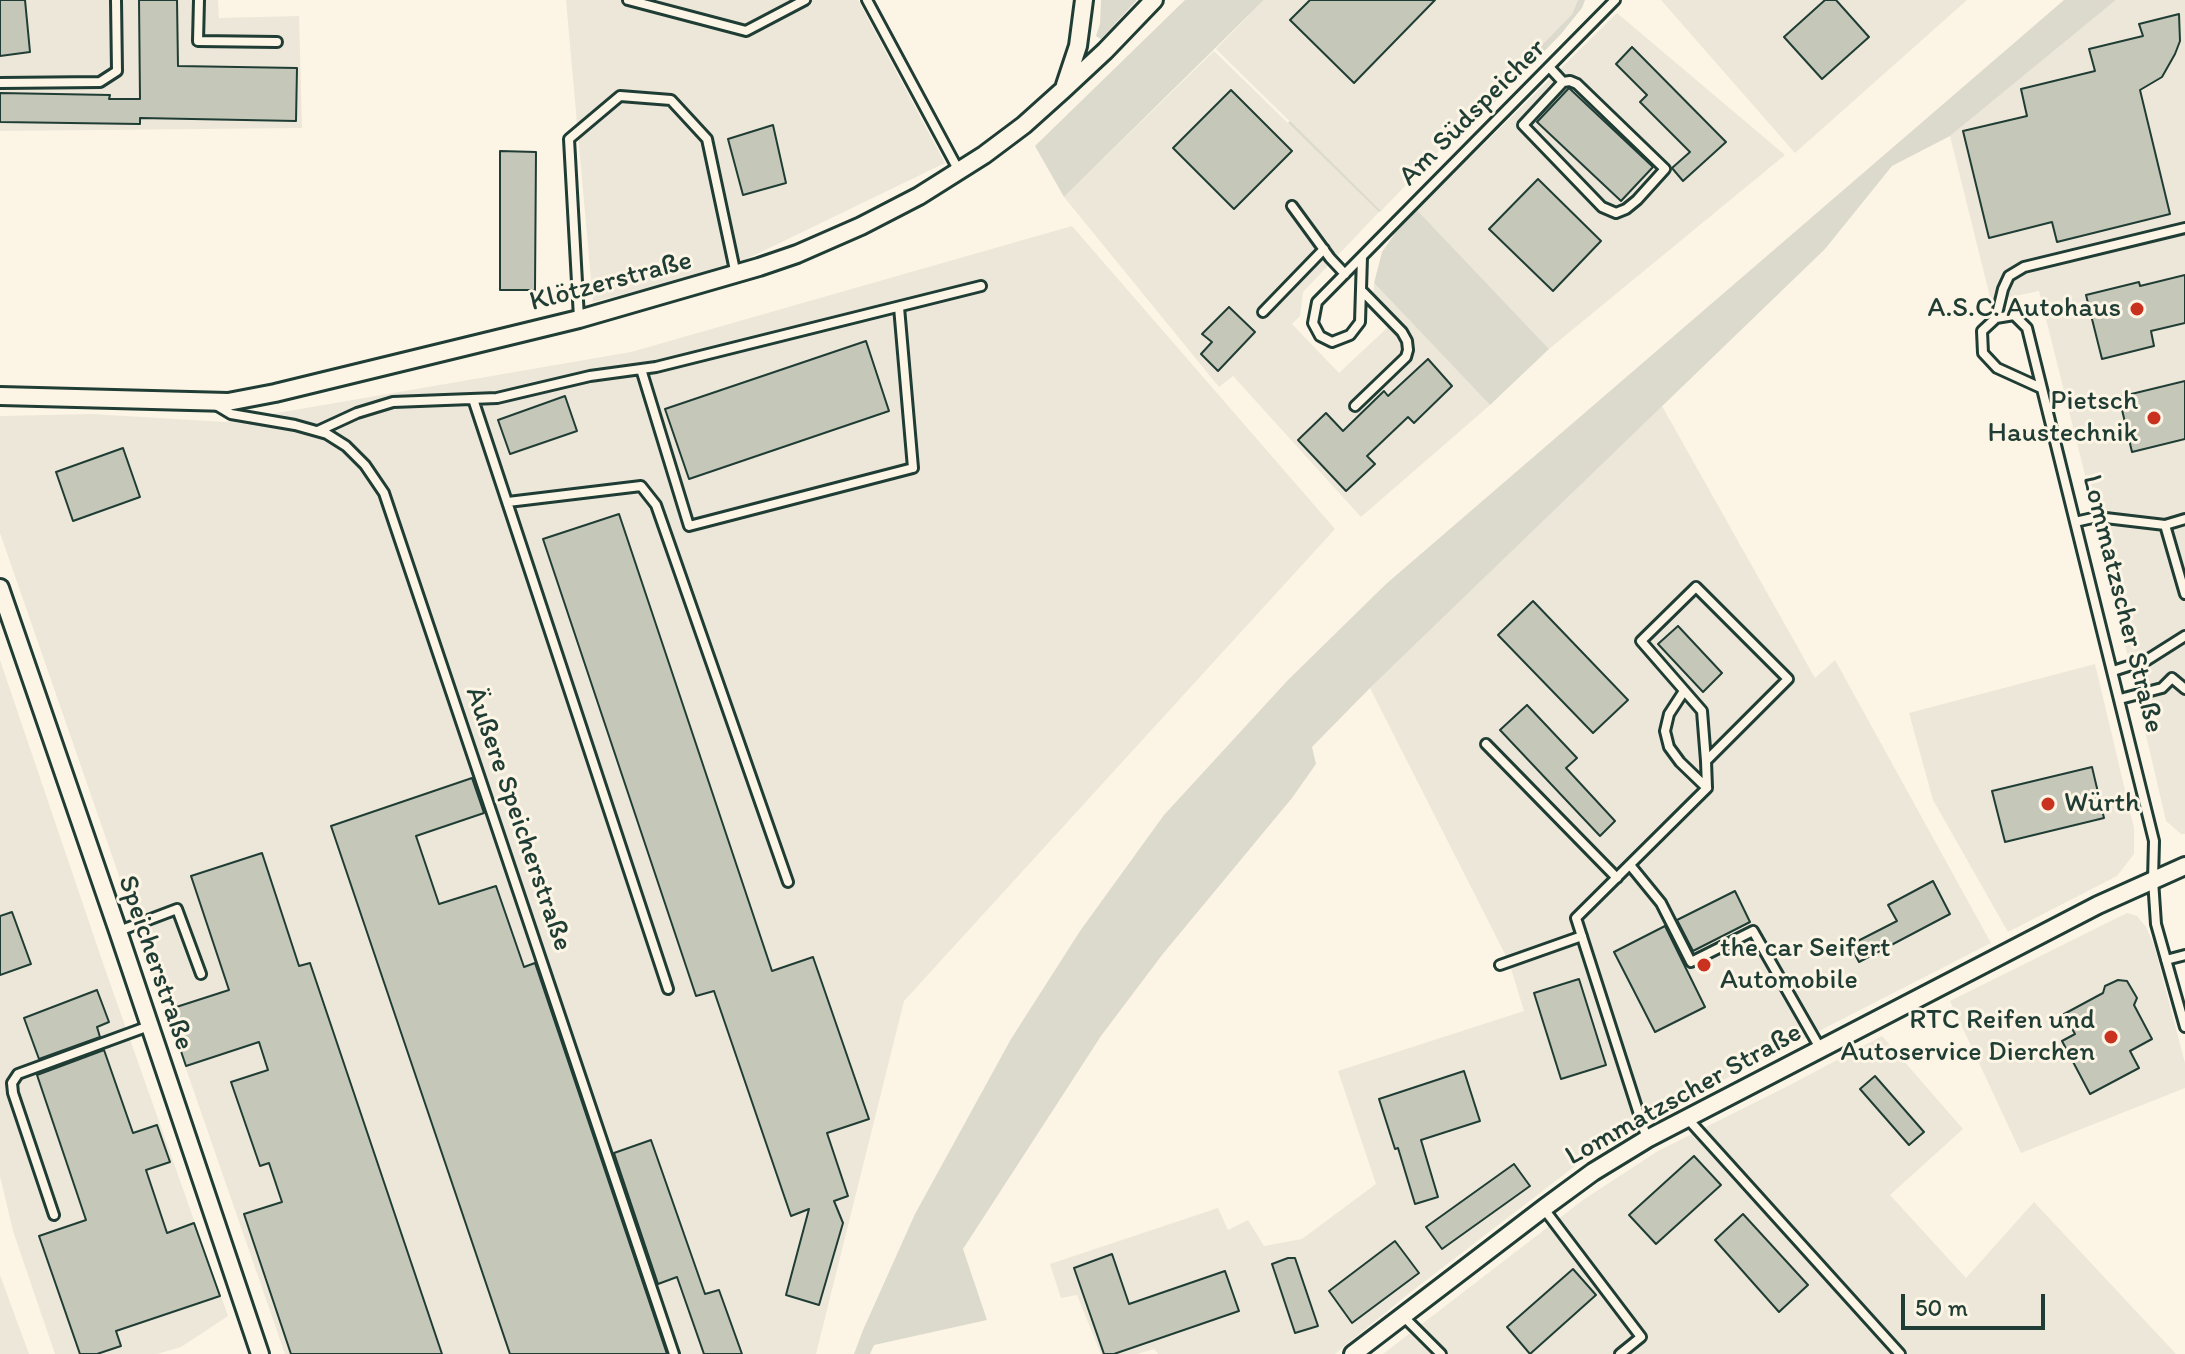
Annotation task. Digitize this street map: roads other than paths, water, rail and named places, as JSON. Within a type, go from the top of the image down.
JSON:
[{"type":"street","points":[[1063,90],[1078,46],[1084,0]]},
{"type":"street","name":"Klötzerstraße","points":[[0,396],[212,403],[275,393],[579,319],[736,275],[831,240],[919,196],[959,171],[1024,125],[1105,51],[1154,0]]},
{"type":"street","name":"Speicherstraße","points":[[0,588],[260,1354]]},
{"type":"street","name":"Lommatzscher Straße","points":[[1353,1354],[1593,1172],[1647,1139],[2098,905],[2185,866]]},
{"type":"lane","points":[[0,83],[100,82],[117,71],[116,0]]},
{"type":"lane","points":[[199,0],[198,41],[277,42]]},
{"type":"lane","points":[[628,0],[746,31],[805,0]]},
{"type":"lane","points":[[867,0],[959,171]]},
{"type":"lane","name":"Am Südspeicher","points":[[1362,257],[1360,322],[1350,335],[1332,342],[1320,336],[1313,323],[1317,302],[1615,0]]},
{"type":"lane","points":[[1550,68],[1563,82]]},
{"type":"lane","points":[[1563,82],[1577,84],[1665,169],[1626,209],[1616,213],[1602,207],[1523,125],[1563,82]]},
{"type":"lane","points":[[579,319],[569,139],[620,96],[671,100],[707,139],[736,275]]},
{"type":"lane","points":[[1292,206],[1345,274]]},
{"type":"lane","points":[[2041,388],[1997,368],[1983,353],[1982,331],[1996,318],[2009,276],[2024,267],[2185,228]]},
{"type":"lane","points":[[1263,312],[1324,249]]},
{"type":"lane","points":[[317,431],[357,413],[393,402],[497,398],[590,376],[706,356],[981,286]]},
{"type":"lane","points":[[1355,406],[1406,357],[1408,350],[1402,332],[1363,292]]},
{"type":"lane","points":[[641,369],[689,526],[913,468],[899,307]]},
{"type":"lane","name":"Lommatzscher Straße","points":[[1996,318],[2014,315],[2027,328],[2154,841],[2153,880]]},
{"type":"lane","points":[[473,399],[668,989]]},
{"type":"lane","name":"Äußere Speicherstraße","points":[[212,403],[231,414],[327,434],[346,446],[365,465],[384,493],[674,1354]]},
{"type":"lane","points":[[508,502],[641,486],[656,505],[788,882]]},
{"type":"lane","points":[[2075,522],[2097,517],[2165,525],[2185,519]]},
{"type":"lane","points":[[2165,525],[2185,594]]},
{"type":"lane","points":[[1647,1139],[1576,918],[1707,788],[1702,711],[1641,641],[1696,587],[1788,679],[1706,761]]},
{"type":"lane","points":[[2113,671],[2147,660],[2185,636]]},
{"type":"lane","points":[[2120,699],[2162,688],[2172,678],[2185,689]]},
{"type":"lane","points":[[1684,691],[1669,714],[1665,731],[1669,747],[1680,762],[1707,788]]},
{"type":"lane","points":[[1486,744],[1617,878]]},
{"type":"lane","points":[[1630,865],[1661,903],[1691,962],[1753,931],[1820,1048]]},
{"type":"lane","points":[[2153,880],[2156,924],[2185,1027]]},
{"type":"lane","points":[[118,931],[177,909],[201,974]]},
{"type":"lane","points":[[1500,965],[1582,936]]},
{"type":"lane","points":[[2166,960],[2185,955]]},
{"type":"lane","points":[[54,1215],[17,1107],[12,1083],[18,1074],[149,1026]]},
{"type":"lane","points":[[1687,1117],[1900,1354]]},
{"type":"lane","points":[[1544,1208],[1641,1337],[1620,1354]]},
{"type":"lane","points":[[1402,1315],[1435,1352]]},
{"type":"place","name":"A.S.C. Autohaus","points":[[2137,309]]},
{"type":"place","name":"Pietsch Haustechnik","points":[[2154,418]]},
{"type":"place","name":"Würth","points":[[2048,804]]},
{"type":"place","name":"the car Seifert Automobile","points":[[1704,965]]},
{"type":"place","name":"RTC Reifen und Autoservice Dierchen","points":[[2111,1037]]}]
